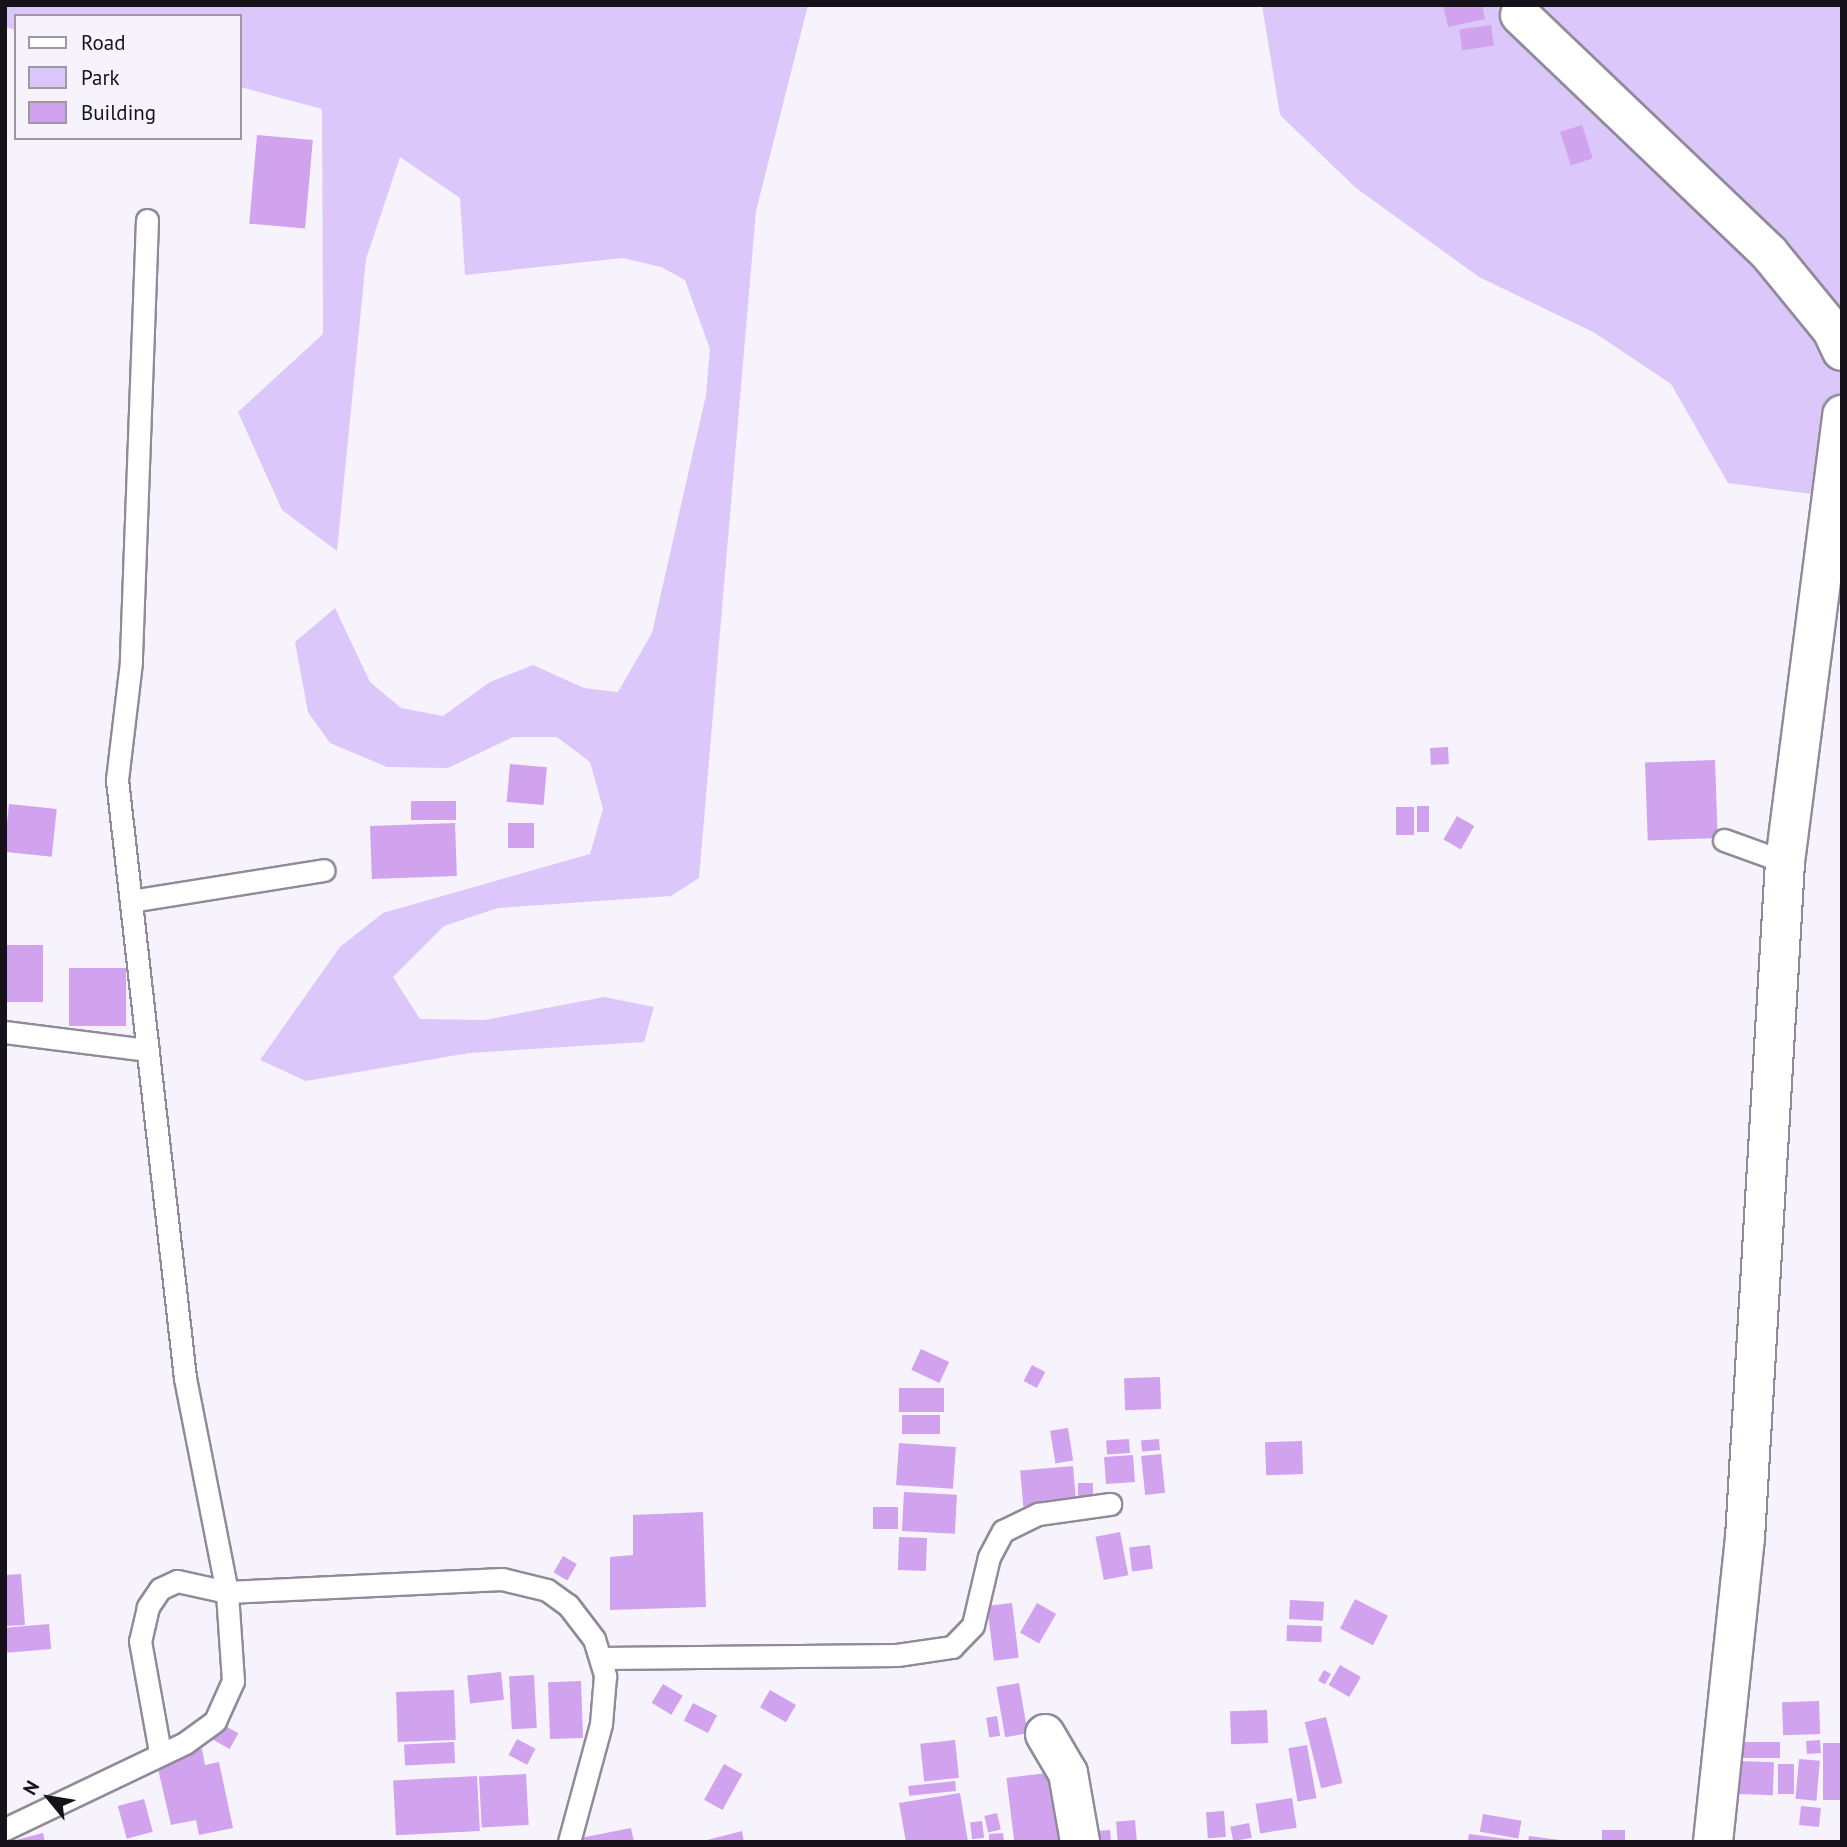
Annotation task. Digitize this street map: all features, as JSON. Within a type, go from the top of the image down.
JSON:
[{"type":"street","points":[[1520,15],[1769,253],[1832,330],[1842,351]]},
{"type":"street","points":[[1713,1842],[1746,1525],[1785,862],[1842,415]]},
{"type":"street","points":[[1045,1734],[1068,1773],[1080,1842]]},
{"type":"lane","points":[[9,1833],[160,1752],[204,1732],[225,1707],[233,1668],[227,1592],[190,1414],[116,765],[131,662],[147,220]]},
{"type":"lane","points":[[1724,840],[1785,862]]},
{"type":"lane","points":[[131,901],[324,870]]},
{"type":"lane","points":[[5,1032],[148,1050]]},
{"type":"lane","points":[[602,1658],[897,1655],[953,1647],[973,1625],[989,1557],[1003,1531],[1038,1514],[1110,1504]]},
{"type":"lane","points":[[160,1752],[140,1641],[148,1607],[160,1589],[177,1581],[227,1592],[408,1579],[526,1583],[568,1605],[602,1658],[601,1724],[569,1842]]},
{"type":"green space","points":[[5,5],[808,5],[756,211],[699,878],[671,896],[498,908],[444,926],[393,977],[420,1019],[485,1020],[604,997],[654,1007],[644,1042],[469,1053],[306,1081],[260,1060],[340,947],[383,913],[590,854],[603,809],[590,762],[557,737],[513,737],[448,768],[387,767],[330,743],[308,712],[295,642],[335,608],[370,682],[401,708],[443,716],[490,682],[533,665],[584,688],[618,692],[652,633],[706,395],[710,349],[685,280],[661,267],[623,258],[465,275],[460,198],[400,157],[366,259],[337,551],[282,510],[238,412],[323,334],[322,109],[242,88],[242,14],[14,14],[14,29],[5,27]]},
{"type":"green space","points":[[1262,5],[1842,5],[1842,457],[1811,494],[1728,483],[1671,384],[1595,333],[1479,277],[1356,188],[1280,115]]},
{"type":"building","points":[[1443,5],[1482,5],[1485,19],[1448,27]]},
{"type":"building","points":[[1491,25],[1494,46],[1462,50],[1459,29]]},
{"type":"building","points":[[1582,125],[1593,158],[1571,165],[1560,132]]},
{"type":"building","points":[[257,135],[313,140],[305,229],[249,224]]},
{"type":"building","points":[[1448,747],[1449,764],[1431,765],[1430,748]]},
{"type":"building","points":[[1715,760],[1718,838],[1648,840],[1645,762]]},
{"type":"building","points":[[510,764],[547,767],[544,805],[507,802]]},
{"type":"building","points":[[411,801],[456,801],[456,820],[411,820]]},
{"type":"building","points":[[9,804],[57,809],[52,857],[5,852]]},
{"type":"building","points":[[1417,806],[1429,806],[1429,832],[1417,832]]},
{"type":"building","points":[[1396,807],[1414,807],[1414,835],[1396,835]]},
{"type":"building","points":[[1457,816],[1474,826],[1461,849],[1444,839]]},
{"type":"building","points":[[455,823],[457,876],[372,879],[370,826]]},
{"type":"building","points":[[508,823],[534,823],[534,848],[508,848]]},
{"type":"building","points":[[5,945],[43,945],[43,1002],[5,1002]]},
{"type":"building","points":[[69,968],[126,968],[126,1026],[69,1026]]},
{"type":"building","points":[[921,1349],[949,1362],[939,1383],[911,1370]]},
{"type":"building","points":[[1032,1365],[1045,1372],[1037,1388],[1024,1381]]},
{"type":"building","points":[[1160,1377],[1161,1409],[1125,1410],[1124,1378]]},
{"type":"building","points":[[899,1388],[944,1388],[944,1412],[899,1412]]},
{"type":"building","points":[[902,1415],[940,1415],[940,1434],[902,1434]]},
{"type":"building","points":[[1068,1428],[1073,1461],[1055,1463],[1050,1431]]},
{"type":"building","points":[[1129,1439],[1130,1453],[1107,1455],[1106,1441]]},
{"type":"building","points":[[1159,1439],[1160,1450],[1142,1452],[1141,1441]]},
{"type":"building","points":[[1302,1441],[1303,1474],[1266,1475],[1265,1442]]},
{"type":"building","points":[[899,1443],[956,1447],[953,1489],[896,1485]]},
{"type":"building","points":[[1161,1454],[1165,1493],[1145,1495],[1141,1456]]},
{"type":"building","points":[[1133,1455],[1135,1482],[1106,1484],[1104,1457]]},
{"type":"building","points":[[1073,1466],[1076,1502],[1023,1506],[1020,1471]]},
{"type":"building","points":[[1078,1483],[1093,1483],[1093,1499],[1078,1499]]},
{"type":"building","points":[[904,1492],[957,1495],[955,1534],[902,1531]]},
{"type":"building","points":[[873,1507],[898,1507],[898,1529],[873,1529]]},
{"type":"building","points":[[703,1512],[706,1607],[610,1610],[610,1557],[633,1555],[633,1515]]},
{"type":"building","points":[[1120,1532],[1128,1575],[1104,1580],[1095,1537]]},
{"type":"building","points":[[899,1537],[927,1538],[926,1571],[898,1570]]},
{"type":"building","points":[[1150,1545],[1153,1569],[1132,1571],[1129,1548]]},
{"type":"building","points":[[563,1556],[577,1564],[567,1580],[554,1572]]},
{"type":"building","points":[[21,1574],[25,1625],[5,1626],[5,1575]]},
{"type":"building","points":[[1355,1599],[1388,1616],[1373,1645],[1340,1628]]},
{"type":"building","points":[[1290,1600],[1324,1602],[1323,1621],[1289,1619]]},
{"type":"building","points":[[1012,1603],[1019,1658],[994,1661],[987,1606]]},
{"type":"building","points":[[1037,1603],[1056,1614],[1039,1643],[1020,1632]]},
{"type":"building","points":[[49,1624],[51,1649],[7,1653],[5,1628]]},
{"type":"building","points":[[1287,1625],[1322,1626],[1321,1642],[1286,1641]]},
{"type":"building","points":[[1340,1665],[1361,1677],[1349,1697],[1328,1685]]},
{"type":"building","points":[[1324,1670],[1331,1674],[1325,1684],[1318,1680]]},
{"type":"building","points":[[501,1672],[504,1700],[470,1703],[467,1676]]},
{"type":"building","points":[[534,1675],[537,1728],[512,1729],[509,1676]]},
{"type":"building","points":[[581,1681],[583,1738],[550,1739],[548,1682]]},
{"type":"building","points":[[1019,1683],[1028,1733],[1005,1737],[996,1687]]},
{"type":"building","points":[[663,1684],[683,1696],[671,1715],[652,1703]]},
{"type":"building","points":[[454,1690],[456,1740],[398,1742],[396,1692]]},
{"type":"building","points":[[770,1690],[796,1705],[786,1722],[760,1707]]},
{"type":"building","points":[[1819,1701],[1820,1734],[1783,1735],[1782,1702]]},
{"type":"building","points":[[693,1703],[717,1715],[708,1733],[684,1721]]},
{"type":"building","points":[[1267,1710],[1268,1743],[1231,1744],[1230,1711]]},
{"type":"building","points":[[997,1716],[1000,1736],[989,1737],[986,1718]]},
{"type":"building","points":[[1326,1717],[1342,1783],[1321,1788],[1305,1722]]},
{"type":"building","points":[[220,1723],[238,1733],[230,1749],[211,1739]]},
{"type":"building","points":[[517,1739],[536,1749],[527,1765],[509,1755]]},
{"type":"building","points":[[955,1740],[959,1778],[924,1781],[920,1744]]},
{"type":"building","points":[[1820,1740],[1821,1753],[1807,1754],[1806,1741]]},
{"type":"building","points":[[454,1742],[455,1763],[405,1766],[404,1745]]},
{"type":"building","points":[[1742,1742],[1780,1742],[1780,1758],[1742,1758]]},
{"type":"building","points":[[1823,1743],[1842,1743],[1842,1800],[1823,1800]]},
{"type":"building","points":[[1307,1745],[1316,1798],[1298,1801],[1288,1748]]},
{"type":"building","points":[[202,1749],[205,1765],[219,1762],[233,1828],[199,1835],[196,1820],[171,1825],[156,1760]]},
{"type":"building","points":[[1799,1759],[1820,1761],[1816,1801],[1796,1799]]},
{"type":"building","points":[[1738,1761],[1774,1762],[1773,1795],[1737,1794]]},
{"type":"building","points":[[724,1764],[742,1774],[722,1810],[704,1800]]},
{"type":"building","points":[[1778,1764],[1794,1764],[1794,1794],[1778,1794]]},
{"type":"building","points":[[1063,1771],[1072,1842],[1014,1842],[1006,1778]]},
{"type":"building","points":[[526,1774],[529,1825],[482,1827],[479,1776]]},
{"type":"building","points":[[477,1776],[480,1831],[396,1835],[393,1780]]},
{"type":"building","points":[[955,1781],[956,1791],[909,1796],[908,1786]]},
{"type":"building","points":[[960,1793],[968,1842],[906,1842],[899,1803]]},
{"type":"building","points":[[1292,1798],[1297,1828],[1260,1833],[1255,1804]]},
{"type":"building","points":[[144,1799],[153,1832],[127,1839],[118,1806]]},
{"type":"building","points":[[1801,1806],[1821,1808],[1819,1827],[1799,1825]]},
{"type":"building","points":[[1224,1811],[1226,1837],[1208,1838],[1206,1812]]},
{"type":"building","points":[[997,1813],[1001,1830],[988,1832],[984,1816]]},
{"type":"building","points":[[1483,1814],[1521,1821],[1518,1838],[1480,1832]]},
{"type":"building","points":[[1135,1820],[1137,1842],[1118,1842],[1116,1822]]},
{"type":"building","points":[[982,1821],[984,1838],[972,1839],[970,1822]]},
{"type":"building","points":[[1249,1823],[1252,1838],[1233,1841],[1230,1827]]},
{"type":"building","points":[[631,1828],[634,1842],[581,1842],[580,1838]]},
{"type":"building","points":[[1110,1830],[1111,1842],[1096,1842],[1095,1831]]},
{"type":"building","points":[[1602,1830],[1625,1830],[1625,1842],[1602,1842]]},
{"type":"building","points":[[742,1831],[744,1842],[703,1842],[703,1841]]},
{"type":"building","points":[[43,1833],[45,1842],[12,1842],[12,1841]]},
{"type":"building","points":[[1003,1833],[1004,1842],[989,1842],[989,1834]]},
{"type":"building","points":[[1469,1834],[1515,1840],[1515,1842],[1468,1842]]},
{"type":"building","points":[[1529,1836],[1560,1840],[1560,1842],[1528,1842]]}]
